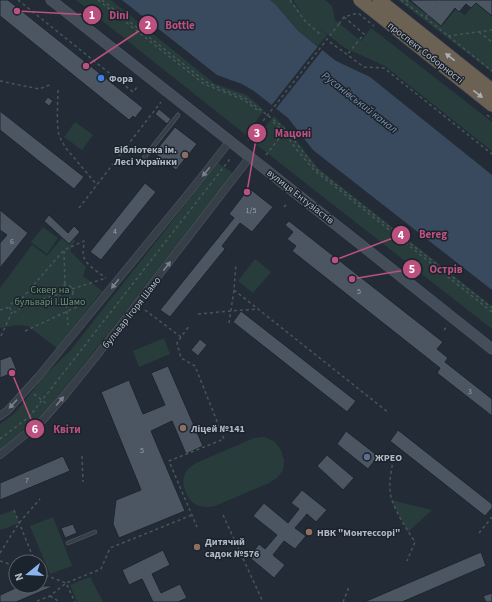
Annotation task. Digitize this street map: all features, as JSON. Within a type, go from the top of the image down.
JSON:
[{"type":"highway","name":"проспект Соборності","points":[[360,0],[489,109]]},
{"type":"highway","name":"проспект Соборності","points":[[379,0],[492,90]]},
{"type":"street","name":"вулиця Ентузіастів","points":[[51,0],[492,350]]},
{"type":"street","points":[[0,416],[7,411],[39,376],[77,331],[230,141]]},
{"type":"street","name":"бульвар Ігоря Шамо","points":[[0,455],[41,422],[53,408],[98,354],[250,157]]},
{"type":"lane","points":[[144,158],[178,115]]},
{"type":"lane","points":[[68,543],[95,532]]},
{"type":"path","points":[[18,0],[133,92],[138,86]]},
{"type":"path","points":[[98,0],[204,84],[244,100],[260,112]]},
{"type":"path","points":[[102,0],[206,82],[245,98],[279,124],[288,132],[316,169],[492,308]]},
{"type":"path","points":[[290,0],[306,21],[321,35]]},
{"type":"path","points":[[401,0],[492,71]]},
{"type":"path","points":[[406,0],[409,3],[407,5]]},
{"type":"path","points":[[425,18],[440,0]]},
{"type":"path","points":[[248,140],[344,18],[358,13],[376,28]]},
{"type":"path","points":[[344,18],[364,34],[347,55]]},
{"type":"path","points":[[448,36],[492,30]]},
{"type":"path","points":[[479,32],[492,42]]},
{"type":"path","points":[[330,42],[364,67],[384,68],[492,154]]},
{"type":"path","points":[[0,81],[39,89],[52,84]]},
{"type":"path","points":[[58,90],[59,135],[65,147],[97,185]]},
{"type":"path","points":[[79,208],[161,102]]},
{"type":"path","points":[[489,109],[492,119]]},
{"type":"path","points":[[273,122],[284,132],[314,170],[492,312]]},
{"type":"path","points":[[266,155],[284,132]]},
{"type":"path","points":[[0,439],[29,417],[230,159]]},
{"type":"path","points":[[284,208],[286,204]]},
{"type":"path","points":[[0,310],[10,307],[13,303],[18,303],[64,250],[84,241],[83,254],[86,261],[106,278],[72,289]]},
{"type":"path","points":[[64,250],[65,285]]},
{"type":"path","points":[[228,323],[234,290],[236,264]]},
{"type":"path","points":[[59,294],[60,288],[63,285],[70,286],[72,289]]},
{"type":"path","points":[[66,298],[71,295],[72,289]]},
{"type":"path","points":[[234,290],[389,413]]},
{"type":"path","points":[[59,294],[66,298]]},
{"type":"path","points":[[20,306],[59,294]]},
{"type":"path","points":[[66,298],[68,325]]},
{"type":"path","points":[[25,331],[85,304]]},
{"type":"path","points":[[12,312],[17,312],[20,310],[20,306]]},
{"type":"path","points":[[1,336],[12,312],[10,307]]},
{"type":"path","points":[[198,314],[258,309]]},
{"type":"path","points":[[145,310],[180,337]]},
{"type":"path","points":[[189,326],[177,343],[181,358],[195,366],[224,439],[169,461],[197,527]]},
{"type":"path","points":[[27,389],[53,408]]},
{"type":"path","points":[[82,456],[83,482]]},
{"type":"path","points":[[393,459],[389,490],[391,500],[415,542],[407,561]]},
{"type":"path","points":[[0,553],[19,523],[40,499]]},
{"type":"path","points":[[14,510],[32,554]]},
{"type":"path","points":[[38,601],[50,596],[66,583],[101,569],[110,548],[192,515]]},
{"type":"path","points":[[223,515],[263,602]]},
{"type":"path","points":[[479,533],[492,517]]},
{"type":"path","points":[[48,577],[66,583],[75,602]]},
{"type":"path","points":[[343,602],[349,587]]},
{"type":"path","points":[[50,596],[60,602]]},
{"type":"green space","points":[[76,0],[111,0],[215,84],[247,95],[264,110],[246,135]]},
{"type":"green space","points":[[270,0],[291,0],[302,13],[293,0],[325,0],[332,6],[335,20],[361,41],[371,28],[492,122],[492,151],[385,66],[345,48],[318,27],[327,35],[318,46],[297,31]]},
{"type":"green space","points":[[398,0],[408,0],[442,26],[456,9],[465,15],[476,2],[492,16],[492,72]]},
{"type":"green space","points":[[274,116],[292,135],[319,169],[492,306],[492,329],[253,142]]},
{"type":"green space","points":[[75,122],[93,135],[82,150],[64,137]]},
{"type":"green space","points":[[218,163],[233,173],[62,392],[37,420],[0,450],[0,424],[15,413],[46,374],[70,351]]},
{"type":"green space","points":[[43,227],[58,238],[47,254],[31,242]]},
{"type":"green space","name":"Сквер на бульварі І.Шамо","points":[[66,233],[75,240],[70,251],[86,267],[83,276],[102,291],[57,348],[28,326],[17,325],[0,328],[0,288],[32,245],[47,256]]},
{"type":"green space","points":[[255,259],[271,272],[253,293],[238,281]]},
{"type":"green space","points":[[164,338],[170,354],[139,367],[133,351]]},
{"type":"green space","points":[[264,437],[274,441],[281,450],[284,460],[283,470],[277,478],[269,483],[215,506],[199,506],[191,501],[186,493],[183,482],[185,474],[190,468],[196,463],[254,438]]},
{"type":"green space","points":[[391,500],[432,510],[408,532]]},
{"type":"green space","points":[[14,510],[19,523],[1,530],[0,515]]},
{"type":"green space","points":[[53,517],[72,566],[50,574],[48,569],[48,554],[42,554],[30,526]]},
{"type":"green space","points":[[90,577],[103,602],[77,602],[70,585]]},
{"type":"water","name":"Русанівський канал","points":[[122,0],[270,0],[298,31],[336,61],[370,77],[492,175],[492,290],[313,150],[288,118],[254,91],[242,84],[217,75]]},
{"type":"pier","points":[[319,45],[324,48],[275,110],[270,107]]},
{"type":"building","points":[[0,0],[8,0],[143,108],[135,118],[133,116],[129,120],[0,16]]},
{"type":"building","points":[[410,0],[492,0],[492,16],[476,3],[471,8],[466,4],[459,12],[455,8],[441,26]]},
{"type":"building","points":[[48,97],[53,101],[49,106],[44,102]]},
{"type":"building","points":[[159,109],[171,119],[167,124],[155,114]]},
{"type":"building","points":[[0,111],[84,177],[74,189],[0,130]]},
{"type":"building","points":[[175,127],[197,144],[176,170],[154,153]]},
{"type":"building","points":[[145,183],[156,192],[101,260],[90,252]]},
{"type":"building","points":[[249,188],[273,207],[252,232],[240,223],[222,246],[225,249],[170,317],[160,310],[234,218],[229,214]]},
{"type":"building","points":[[0,210],[28,233],[0,268],[0,243],[7,235],[0,230]]},
{"type":"building","points":[[49,215],[68,233],[74,226],[80,232],[69,244],[44,221]]},
{"type":"building","points":[[289,221],[443,342],[437,349],[448,358],[445,362],[492,399],[492,416],[437,373],[440,368],[292,251],[296,246],[287,239],[293,232],[285,225]]},
{"type":"building","points":[[241,311],[356,401],[347,412],[233,322]]},
{"type":"building","points":[[200,339],[207,345],[198,356],[191,350]]},
{"type":"building","points":[[11,356],[17,371],[0,378],[0,360]]},
{"type":"building","points":[[168,366],[203,446],[186,454],[172,421],[151,431],[185,511],[119,538],[113,524],[116,500],[141,490],[101,392],[129,380],[143,414],[165,405],[151,373]]},
{"type":"building","points":[[398,430],[492,504],[492,508],[485,516],[390,441]]},
{"type":"building","points":[[346,431],[378,456],[368,469],[337,444]]},
{"type":"building","points":[[327,455],[354,478],[343,490],[317,466]]},
{"type":"building","points":[[63,456],[70,471],[0,500],[0,483]]},
{"type":"building","points":[[302,490],[327,510],[316,522],[307,514],[295,528],[306,536],[295,549],[284,541],[273,555],[285,565],[274,578],[249,557],[259,544],[265,549],[277,535],[253,516],[264,503],[288,523],[299,509],[291,503]]},
{"type":"building","points":[[73,524],[77,533],[65,538],[61,528]]},
{"type":"building","points":[[163,550],[170,565],[152,574],[161,593],[180,584],[187,598],[178,602],[153,602],[142,579],[129,585],[122,570]]},
{"type":"building","points":[[481,552],[486,566],[402,602],[364,602]]},
{"type":"building","points":[[8,591],[8,594],[35,594],[16,602],[0,602],[0,595]]},
{"type":"building","points":[[492,593],[492,602],[486,602],[483,596]]},
{"type":"place","name":"Dini","points":[[17,11]]},
{"type":"place","name":"Bottle","points":[[86,66]]},
{"type":"place","name":"Фора","points":[[101,78]]},
{"type":"place","name":"Бібліотека ім. Лесі Українки","points":[[185,155]]},
{"type":"place","name":"Мацоні","points":[[247,192]]},
{"type":"place","name":"Bereg","points":[[335,260]]},
{"type":"place","name":"Острів","points":[[352,279]]},
{"type":"place","name":"Квіти","points":[[12,373]]},
{"type":"place","name":"Ліцей №141","points":[[183,428]]},
{"type":"place","name":"ЖРЕО","points":[[367,457]]},
{"type":"place","name":"НВК \"Монтессорі\"","points":[[309,532]]},
{"type":"place","name":"Дитячий садок №576","points":[[197,547]]}]
